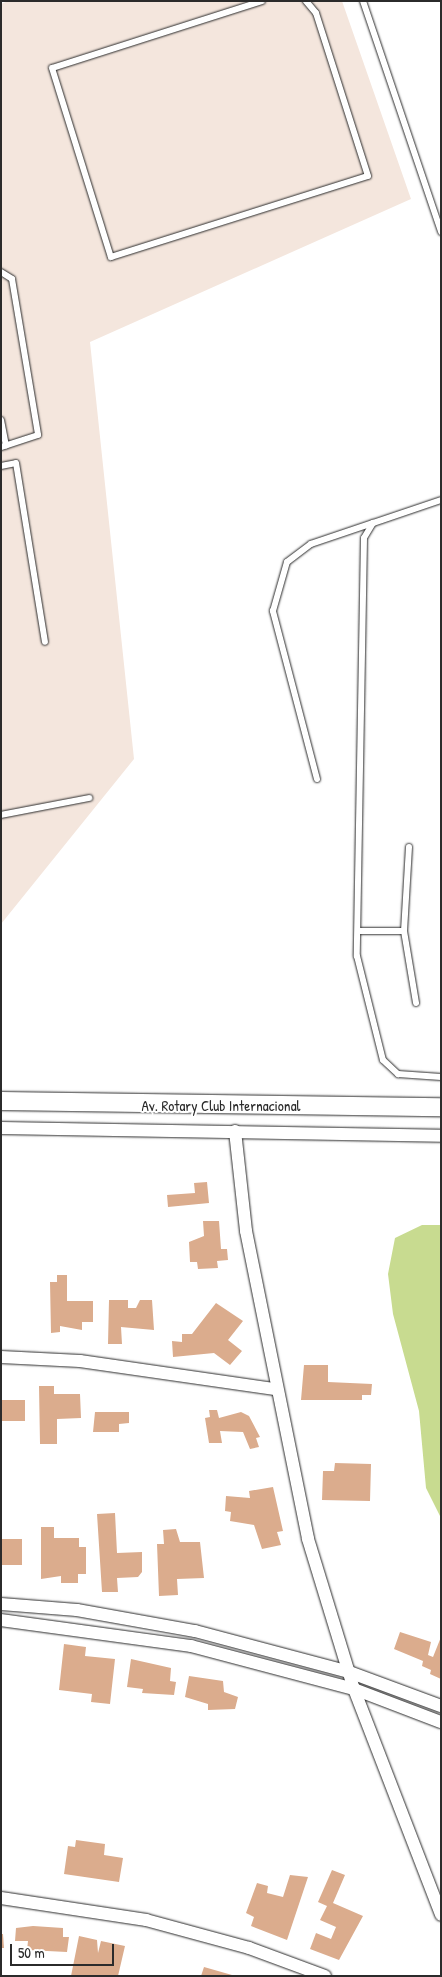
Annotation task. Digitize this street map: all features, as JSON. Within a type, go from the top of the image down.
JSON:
[{"type":"main road","name":"Av. Rotary Club Internacional","points":[[1,1101],[441,1107]]},
{"type":"street","points":[[1,1128],[441,1136]]},
{"type":"street","points":[[235,1131],[246,1231],[275,1389],[308,1539],[354,1689],[441,1915]]},
{"type":"street","points":[[1,1356],[80,1361],[275,1389]]},
{"type":"street","points":[[1,1604],[77,1610],[195,1631],[349,1672],[441,1706]]},
{"type":"street","points":[[1,1620],[191,1646],[354,1689],[441,1722]]},
{"type":"street","points":[[1,1898],[146,1920],[249,1948],[325,1976]]},
{"type":"lane","points":[[262,1],[52,68],[111,257],[368,176],[316,13],[306,1]]},
{"type":"lane","points":[[363,1],[441,232]]},
{"type":"lane","points":[[1,272],[12,279],[38,435],[4,446],[1,420]]},
{"type":"lane","points":[[1,466],[16,464],[45,642]]},
{"type":"lane","points":[[317,779],[273,611],[287,562],[311,544],[441,500]]},
{"type":"lane","points":[[373,523],[364,538],[359,931],[357,956],[383,1060],[398,1074],[441,1077]]},
{"type":"lane","points":[[1,815],[89,798]]},
{"type":"lane","points":[[409,848],[404,931],[416,1003]]},
{"type":"lane","points":[[359,931],[404,931]]},
{"type":"shaded area","points":[[8,1],[342,1],[411,199],[90,342],[134,759],[1,924],[1,4]]},
{"type":"green space","points":[[422,1225],[441,1225],[441,1518],[426,1488],[419,1411],[393,1314],[388,1274],[395,1238]]},
{"type":"building","points":[[207,1182],[209,1203],[168,1207],[167,1195],[195,1193],[194,1183]]},
{"type":"building","points":[[203,1221],[219,1221],[221,1249],[227,1249],[228,1260],[217,1261],[218,1268],[198,1269],[197,1262],[190,1262],[189,1242],[204,1236]]},
{"type":"building","points":[[57,1275],[67,1275],[67,1301],[93,1301],[93,1322],[82,1322],[82,1330],[60,1326],[60,1332],[51,1333],[50,1282],[57,1282]]},
{"type":"building","points":[[109,1300],[128,1300],[128,1308],[136,1308],[140,1300],[152,1300],[154,1330],[121,1327],[122,1344],[108,1344]]},
{"type":"building","points":[[216,1303],[243,1321],[228,1340],[242,1351],[230,1365],[214,1353],[173,1357],[172,1341],[182,1342],[182,1334],[192,1334]]},
{"type":"building","points":[[304,1365],[328,1365],[328,1382],[372,1384],[371,1395],[362,1395],[362,1400],[301,1400]]},
{"type":"building","points":[[39,1386],[54,1386],[54,1394],[80,1394],[81,1418],[57,1419],[57,1444],[40,1444]]},
{"type":"building","points":[[1,1400],[25,1400],[25,1421],[1,1421]]},
{"type":"building","points":[[209,1410],[217,1410],[219,1418],[241,1412],[249,1416],[260,1437],[256,1438],[259,1447],[250,1449],[243,1432],[220,1431],[222,1443],[209,1443],[205,1418],[210,1417]]},
{"type":"building","points":[[95,1412],[129,1412],[129,1423],[119,1424],[119,1432],[93,1432]]},
{"type":"building","points":[[335,1463],[371,1464],[370,1501],[322,1500],[323,1471],[334,1471]]},
{"type":"building","points":[[273,1487],[283,1531],[277,1532],[281,1545],[262,1549],[254,1525],[230,1521],[231,1512],[225,1511],[226,1496],[250,1498],[249,1491]]},
{"type":"building","points":[[115,1513],[117,1553],[142,1552],[142,1572],[138,1577],[117,1578],[118,1592],[102,1592],[97,1514]]},
{"type":"building","points":[[41,1527],[54,1527],[54,1538],[79,1538],[79,1547],[86,1547],[86,1574],[78,1574],[78,1583],[61,1583],[61,1576],[41,1579]]},
{"type":"building","points":[[176,1529],[180,1542],[200,1542],[204,1578],[177,1579],[178,1595],[159,1596],[157,1544],[164,1544],[163,1530]]},
{"type":"building","points":[[1,1539],[22,1539],[22,1565],[1,1565]]},
{"type":"building","points":[[400,1632],[431,1642],[428,1655],[433,1657],[441,1637],[441,1679],[430,1674],[431,1670],[422,1666],[423,1661],[394,1649]]},
{"type":"building","points":[[64,1644],[86,1647],[85,1656],[115,1659],[110,1704],[91,1702],[92,1694],[59,1690]]},
{"type":"building","points":[[131,1659],[171,1668],[170,1681],[176,1682],[174,1695],[142,1693],[143,1689],[127,1687]]},
{"type":"building","points":[[189,1676],[223,1681],[224,1692],[238,1697],[235,1709],[208,1710],[208,1704],[185,1697]]},
{"type":"building","points":[[76,1840],[105,1844],[104,1855],[123,1858],[119,1882],[64,1874],[68,1846],[75,1847]]},
{"type":"building","points":[[332,1870],[345,1875],[333,1903],[363,1916],[339,1960],[310,1949],[316,1933],[331,1939],[336,1927],[320,1920],[327,1906],[318,1902]]},
{"type":"building","points":[[290,1875],[308,1877],[287,1940],[251,1926],[254,1917],[246,1913],[257,1883],[268,1886],[267,1893],[283,1897]]},
{"type":"building","points":[[33,1926],[63,1928],[63,1937],[69,1937],[67,1952],[27,1950],[28,1941],[15,1941],[16,1928]]},
{"type":"building","points":[[1,1934],[3,1934],[4,1948],[1,1948]]},
{"type":"building","points":[[79,1936],[97,1940],[98,1953],[101,1941],[125,1946],[118,1976],[71,1976]]},
{"type":"building","points":[[204,1967],[232,1975],[232,1976],[201,1976]]}]
